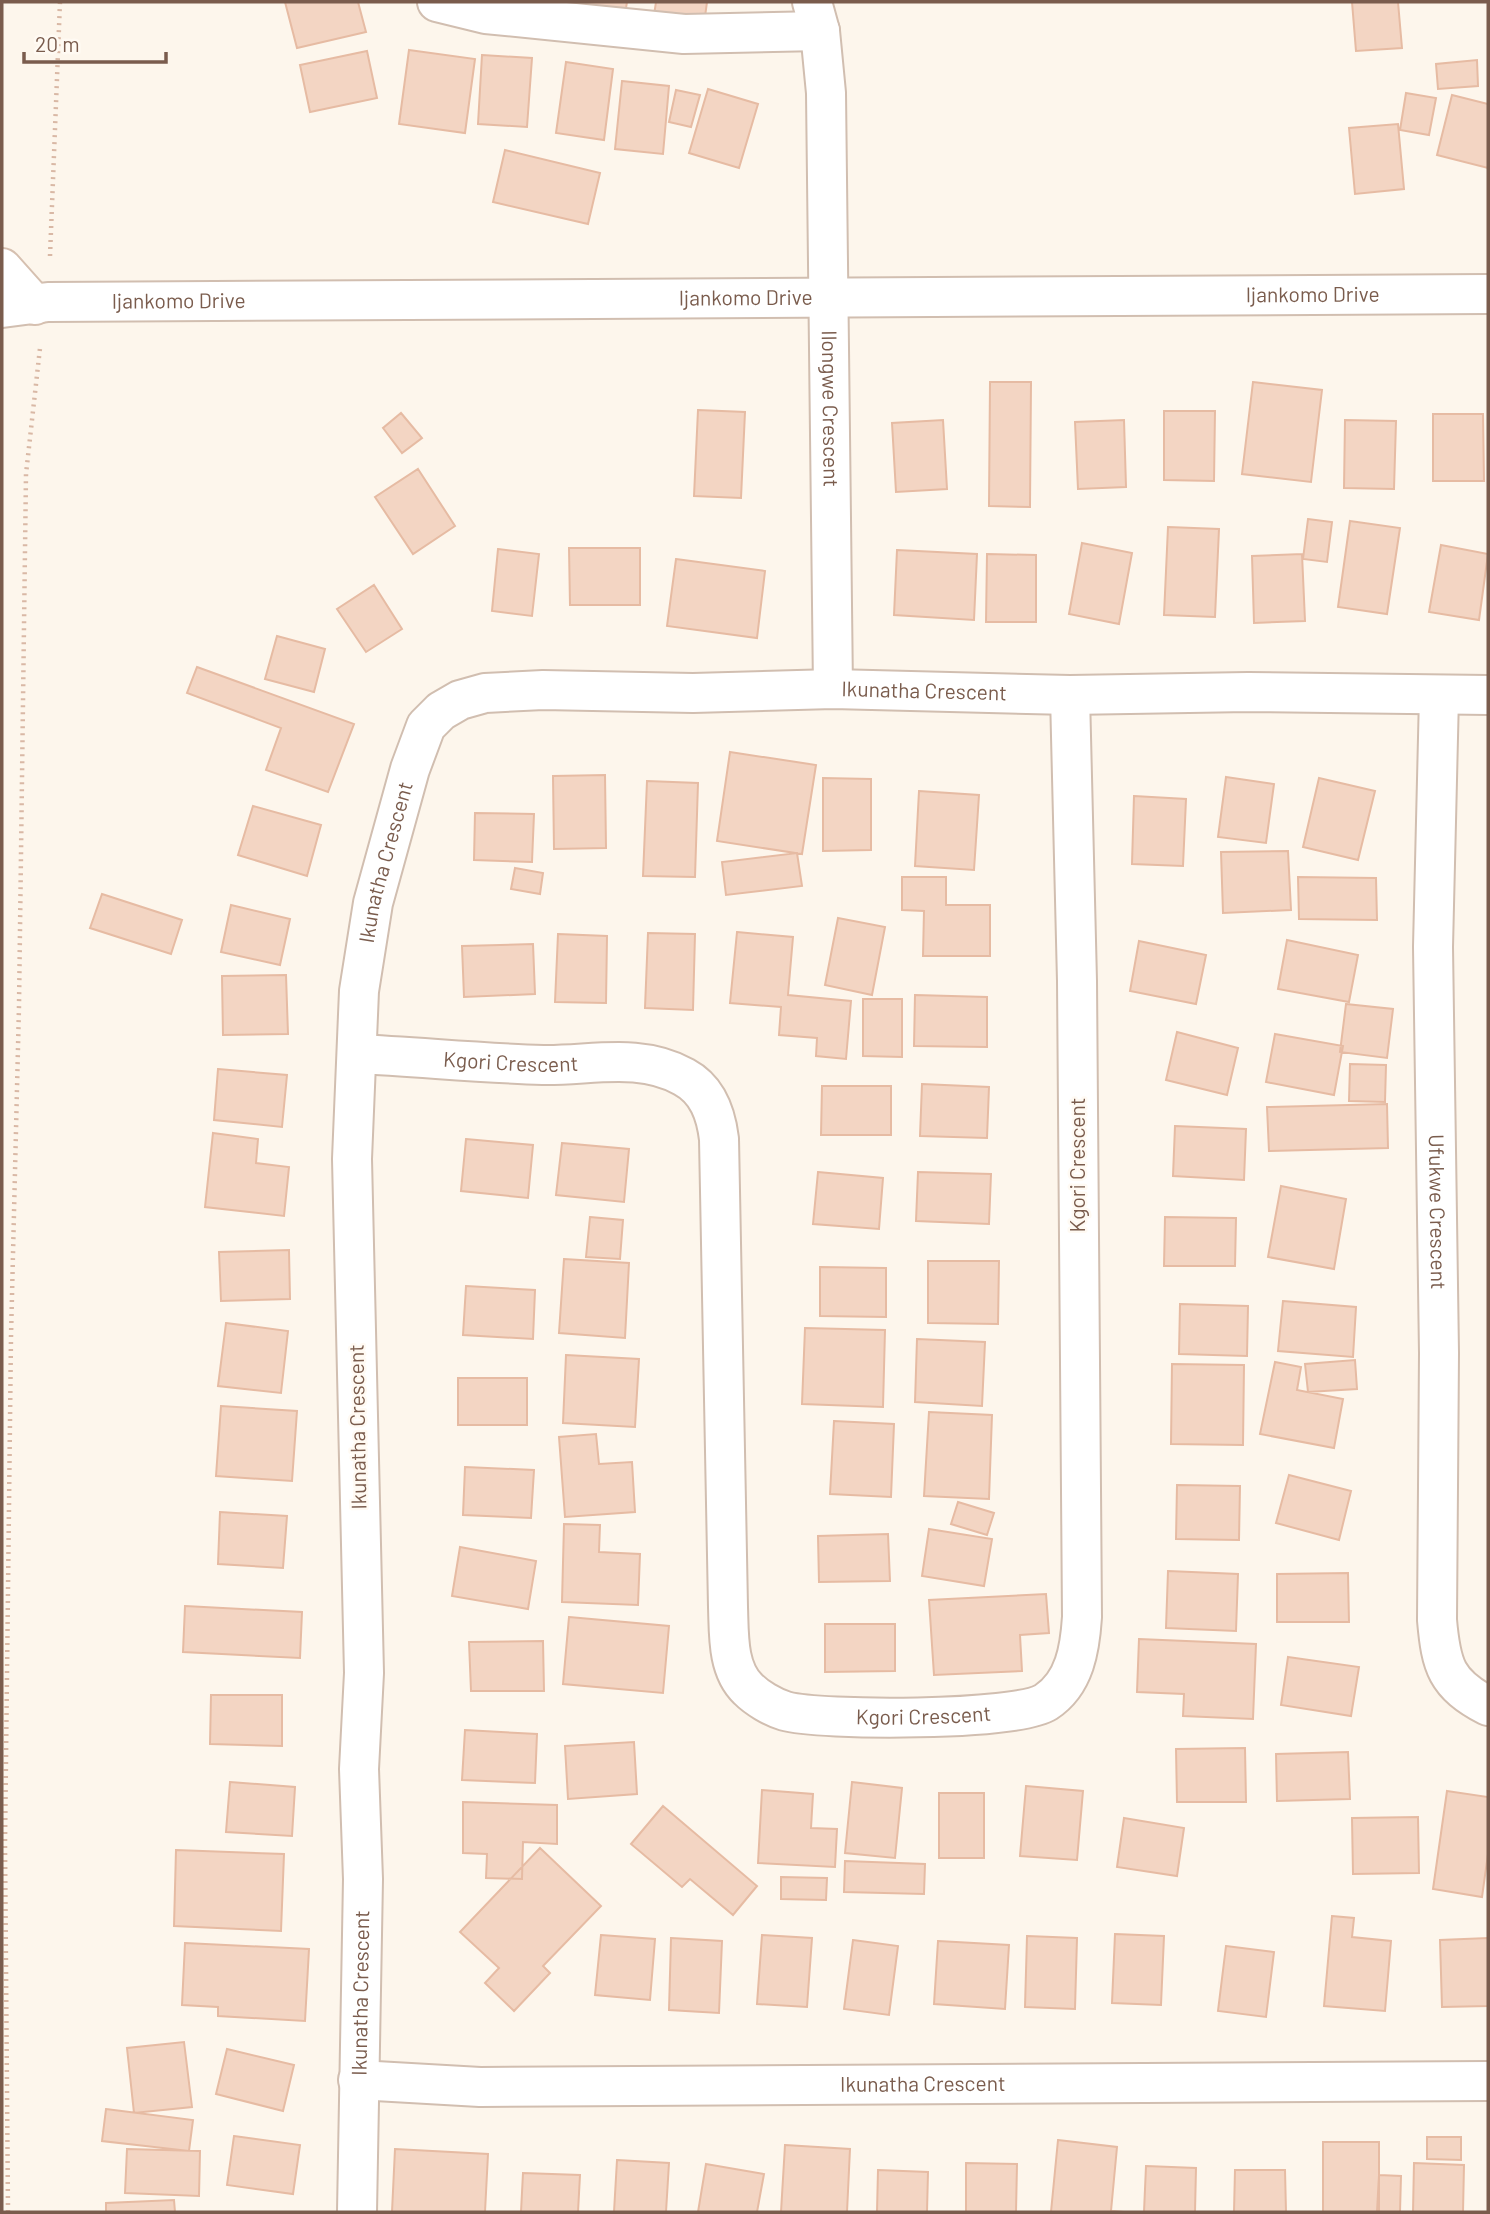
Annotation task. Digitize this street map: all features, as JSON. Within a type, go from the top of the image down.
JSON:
[{"type":"street","points":[[437,2],[486,14],[684,34],[816,16]]},
{"type":"street","name":"Ilongwe Crescent","points":[[816,16],[826,93],[826,296],[833,689]]},
{"type":"street","points":[[2,268],[28,305]]},
{"type":"street","name":"Ijankomo Drive","points":[[28,305],[826,296],[1488,293]]},
{"type":"street","name":"Ikunatha Crescent","points":[[1488,695],[1248,692],[1070,695],[833,689],[694,693],[543,690],[497,692],[460,700],[441,711],[426,726],[410,769],[373,903],[359,991],[352,1159],[364,1673],[359,1769],[363,1879],[359,2080],[480,2087],[1488,2081]]},
{"type":"street","name":"Kgori Crescent","points":[[357,1054],[544,1065],[630,1061],[658,1066],[687,1078],[702,1092],[716,1113],[719,1139],[729,1643],[737,1673],[747,1688],[764,1700],[784,1710],[805,1714],[978,1714],[1026,1709],[1045,1703],[1056,1692],[1076,1660],[1082,1617],[1077,981],[1070,695]]},
{"type":"street","name":"Ufukwe Crescent","points":[[1439,696],[1433,947],[1439,1353],[1437,1620],[1440,1650],[1448,1673],[1464,1693],[1488,1706]]},
{"type":"street","points":[[357,2212],[359,2080]]},
{"type":"path","points":[[8,2212],[5,1844],[28,305],[61,2]]},
{"type":"building","points":[[285,2],[358,2],[366,32],[297,48]]},
{"type":"building","points":[[577,2],[627,2],[625,14],[577,5]]},
{"type":"building","points":[[656,2],[707,2],[704,24],[654,15]]},
{"type":"building","points":[[1352,2],[1398,2],[1402,48],[1356,51]]},
{"type":"building","points":[[409,50],[475,59],[465,133],[399,124]]},
{"type":"building","points":[[367,51],[377,98],[310,112],[300,65]]},
{"type":"building","points":[[482,55],[532,58],[527,127],[478,124]]},
{"type":"building","points":[[1477,60],[1478,86],[1438,89],[1436,64]]},
{"type":"building","points":[[566,62],[613,69],[604,140],[556,133]]},
{"type":"building","points":[[622,81],[669,86],[663,154],[615,149]]},
{"type":"building","points":[[708,89],[758,104],[739,168],[689,153]]},
{"type":"building","points":[[676,90],[700,95],[691,127],[669,122]]},
{"type":"building","points":[[1406,93],[1436,98],[1429,135],[1400,130]]},
{"type":"building","points":[[1452,95],[1488,104],[1488,168],[1437,155]]},
{"type":"building","points":[[1398,124],[1404,189],[1355,194],[1349,128]]},
{"type":"building","points":[[505,150],[600,173],[588,224],[493,202]]},
{"type":"building","points":[[990,382],[1031,382],[1030,507],[989,506]]},
{"type":"building","points":[[1253,382],[1322,390],[1311,482],[1242,474]]},
{"type":"building","points":[[698,410],[745,412],[741,498],[694,496]]},
{"type":"building","points":[[1164,411],[1215,411],[1214,481],[1164,480]]},
{"type":"building","points":[[401,413],[422,438],[402,453],[383,428]]},
{"type":"building","points":[[1433,414],[1483,414],[1484,481],[1433,481]]},
{"type":"building","points":[[943,420],[947,489],[896,492],[892,423]]},
{"type":"building","points":[[1124,420],[1126,487],[1078,489],[1075,422]]},
{"type":"building","points":[[1345,420],[1396,421],[1394,489],[1344,488]]},
{"type":"building","points":[[418,469],[455,526],[413,554],[375,497]]},
{"type":"building","points":[[1308,519],[1332,522],[1327,562],[1303,559]]},
{"type":"building","points":[[1350,521],[1400,528],[1387,614],[1338,607]]},
{"type":"building","points":[[1168,527],[1219,529],[1215,617],[1164,615]]},
{"type":"building","points":[[1082,543],[1132,553],[1119,624],[1069,614]]},
{"type":"building","points":[[1441,545],[1488,554],[1479,620],[1429,612]]},
{"type":"building","points":[[569,548],[640,548],[640,605],[570,605]]},
{"type":"building","points":[[498,549],[539,554],[532,616],[492,611]]},
{"type":"building","points":[[897,550],[977,554],[974,620],[894,615]]},
{"type":"building","points":[[987,554],[1036,555],[1036,622],[986,622]]},
{"type":"building","points":[[1302,554],[1305,621],[1254,623],[1252,556]]},
{"type":"building","points":[[676,559],[765,571],[757,638],[667,626]]},
{"type":"building","points":[[374,585],[402,629],[366,652],[337,609]]},
{"type":"building","points":[[277,636],[325,649],[314,692],[265,679]]},
{"type":"building","points":[[197,667],[354,724],[328,792],[266,770],[281,728],[187,693]]},
{"type":"building","points":[[730,752],[816,765],[802,854],[717,841]]},
{"type":"building","points":[[605,775],[606,848],[554,849],[553,776]]},
{"type":"building","points":[[1226,777],[1274,784],[1266,843],[1218,837]]},
{"type":"building","points":[[823,778],[871,779],[871,850],[823,851]]},
{"type":"building","points":[[1319,778],[1375,791],[1358,860],[1303,847]]},
{"type":"building","points":[[647,781],[698,783],[695,877],[643,876]]},
{"type":"building","points":[[919,791],[979,795],[974,870],[915,866]]},
{"type":"building","points":[[1134,796],[1186,799],[1183,866],[1132,864]]},
{"type":"building","points":[[253,806],[321,825],[307,876],[238,855]]},
{"type":"building","points":[[475,813],[534,814],[532,862],[474,860]]},
{"type":"building","points":[[1288,851],[1291,910],[1223,913],[1221,852]]},
{"type":"building","points":[[797,853],[802,886],[726,895],[722,862]]},
{"type":"building","points":[[515,868],[543,873],[540,894],[511,889]]},
{"type":"building","points":[[902,877],[946,877],[946,905],[990,905],[990,956],[923,956],[924,911],[902,910]]},
{"type":"building","points":[[1298,877],[1376,878],[1377,920],[1299,919]]},
{"type":"building","points":[[102,894],[182,920],[171,954],[90,928]]},
{"type":"building","points":[[231,905],[290,919],[280,965],[221,952]]},
{"type":"building","points":[[838,918],[885,927],[872,995],[825,985]]},
{"type":"building","points":[[737,932],[793,937],[788,995],[851,1001],[846,1059],[816,1056],[817,1038],[779,1035],[781,1007],[730,1003]]},
{"type":"building","points":[[648,933],[695,934],[693,1010],[645,1008]]},
{"type":"building","points":[[558,934],[607,936],[606,1003],[555,1002]]},
{"type":"building","points":[[1287,940],[1358,955],[1349,1002],[1278,989]]},
{"type":"building","points":[[1139,941],[1206,955],[1196,1004],[1130,991]]},
{"type":"building","points":[[533,944],[535,994],[464,997],[462,946]]},
{"type":"building","points":[[286,975],[288,1034],[223,1035],[222,976]]},
{"type":"building","points":[[915,995],[987,997],[987,1047],[914,1046]]},
{"type":"building","points":[[863,999],[902,999],[902,1057],[863,1056]]},
{"type":"building","points":[[1346,1004],[1393,1009],[1387,1058],[1340,1052]]},
{"type":"building","points":[[1177,1032],[1238,1048],[1227,1095],[1166,1080]]},
{"type":"building","points":[[1275,1034],[1343,1046],[1334,1095],[1266,1082]]},
{"type":"building","points":[[1350,1064],[1386,1065],[1385,1102],[1349,1101]]},
{"type":"building","points":[[218,1069],[287,1075],[282,1127],[214,1120]]},
{"type":"building","points":[[922,1084],[989,1087],[987,1138],[920,1136]]},
{"type":"building","points":[[822,1086],[891,1086],[891,1135],[821,1135]]},
{"type":"building","points":[[1387,1104],[1388,1148],[1269,1151],[1267,1107]]},
{"type":"building","points":[[1175,1126],[1246,1129],[1244,1180],[1173,1176]]},
{"type":"building","points":[[213,1133],[258,1139],[256,1163],[289,1167],[284,1216],[205,1207]]},
{"type":"building","points":[[466,1139],[533,1145],[528,1198],[461,1191]]},
{"type":"building","points":[[562,1143],[629,1149],[624,1202],[556,1195]]},
{"type":"building","points":[[818,1172],[883,1178],[879,1229],[813,1224]]},
{"type":"building","points":[[918,1172],[991,1174],[989,1224],[916,1221]]},
{"type":"building","points":[[1281,1186],[1346,1199],[1334,1269],[1268,1257]]},
{"type":"building","points":[[590,1217],[623,1220],[620,1259],[586,1257]]},
{"type":"building","points":[[1165,1217],[1236,1218],[1235,1266],[1164,1266]]},
{"type":"building","points":[[289,1250],[290,1299],[221,1301],[219,1252]]},
{"type":"building","points":[[564,1259],[629,1263],[625,1338],[559,1333]]},
{"type":"building","points":[[928,1261],[999,1261],[998,1324],[928,1323]]},
{"type":"building","points":[[820,1267],[886,1268],[886,1317],[820,1316]]},
{"type":"building","points":[[466,1286],[535,1290],[533,1339],[463,1335]]},
{"type":"building","points":[[1283,1301],[1356,1307],[1353,1357],[1278,1351]]},
{"type":"building","points":[[1180,1304],[1248,1306],[1247,1356],[1179,1354]]},
{"type":"building","points":[[226,1323],[288,1331],[281,1393],[218,1386]]},
{"type":"building","points":[[805,1328],[885,1330],[883,1407],[802,1404]]},
{"type":"building","points":[[917,1339],[985,1342],[982,1406],[915,1402]]},
{"type":"building","points":[[566,1355],[639,1359],[635,1427],[563,1423]]},
{"type":"building","points":[[1355,1360],[1357,1389],[1308,1392],[1305,1364]]},
{"type":"building","points":[[1275,1362],[1301,1367],[1297,1390],[1343,1399],[1334,1448],[1260,1434]]},
{"type":"building","points":[[1172,1364],[1244,1365],[1243,1445],[1171,1444]]},
{"type":"building","points":[[458,1378],[527,1378],[527,1425],[458,1425]]},
{"type":"building","points":[[221,1406],[297,1411],[292,1481],[216,1476]]},
{"type":"building","points":[[929,1412],[992,1415],[989,1499],[924,1496]]},
{"type":"building","points":[[834,1421],[894,1424],[891,1497],[830,1494]]},
{"type":"building","points":[[596,1434],[599,1464],[632,1462],[635,1512],[565,1517],[559,1437]]},
{"type":"building","points":[[465,1467],[534,1470],[531,1518],[463,1515]]},
{"type":"building","points":[[1289,1475],[1351,1491],[1339,1540],[1276,1523]]},
{"type":"building","points":[[1177,1485],[1240,1486],[1239,1540],[1176,1539]]},
{"type":"building","points":[[958,1502],[994,1513],[987,1535],[951,1524]]},
{"type":"building","points":[[220,1512],[287,1516],[283,1568],[218,1564]]},
{"type":"building","points":[[564,1524],[600,1525],[599,1552],[640,1554],[638,1605],[562,1602]]},
{"type":"building","points":[[929,1529],[992,1539],[984,1586],[922,1576]]},
{"type":"building","points":[[888,1534],[890,1581],[819,1582],[818,1536]]},
{"type":"building","points":[[460,1547],[536,1561],[528,1609],[452,1596]]},
{"type":"building","points":[[1168,1571],[1238,1574],[1236,1631],[1166,1628]]},
{"type":"building","points":[[1348,1573],[1349,1622],[1277,1622],[1277,1574]]},
{"type":"building","points":[[1046,1594],[1049,1633],[1020,1635],[1022,1671],[934,1675],[929,1600]]},
{"type":"building","points":[[185,1606],[302,1612],[300,1658],[183,1652]]},
{"type":"building","points":[[569,1617],[669,1626],[663,1693],[563,1684]]},
{"type":"building","points":[[825,1624],[895,1624],[895,1671],[825,1672]]},
{"type":"building","points":[[1139,1639],[1256,1644],[1253,1719],[1183,1716],[1184,1694],[1137,1692]]},
{"type":"building","points":[[543,1641],[544,1691],[471,1691],[469,1642]]},
{"type":"building","points":[[1288,1657],[1359,1667],[1351,1716],[1281,1705]]},
{"type":"building","points":[[211,1695],[282,1695],[282,1746],[210,1744]]},
{"type":"building","points":[[465,1730],[537,1734],[535,1783],[462,1780]]},
{"type":"building","points":[[634,1742],[637,1794],[568,1799],[565,1746]]},
{"type":"building","points":[[1245,1748],[1246,1802],[1177,1802],[1176,1749]]},
{"type":"building","points":[[1348,1752],[1350,1799],[1277,1801],[1276,1754]]},
{"type":"building","points":[[230,1782],[295,1787],[292,1836],[226,1832]]},
{"type":"building","points":[[852,1782],[902,1788],[895,1858],[845,1853]]},
{"type":"building","points":[[1026,1786],[1083,1791],[1077,1860],[1020,1856]]},
{"type":"building","points":[[762,1790],[813,1794],[811,1828],[837,1829],[835,1867],[758,1863]]},
{"type":"building","points":[[1447,1791],[1488,1797],[1488,1854],[1482,1897],[1433,1889]]},
{"type":"building","points":[[939,1793],[984,1793],[984,1858],[939,1858]]},
{"type":"building","points":[[463,1802],[557,1805],[557,1844],[523,1842],[522,1879],[486,1878],[487,1854],[463,1853]]},
{"type":"building","points":[[663,1806],[757,1886],[733,1915],[690,1879],[682,1887],[631,1844]]},
{"type":"building","points":[[1418,1817],[1419,1873],[1353,1874],[1352,1818]]},
{"type":"building","points":[[1124,1818],[1184,1828],[1177,1876],[1117,1867]]},
{"type":"building","points":[[540,1848],[601,1906],[543,1966],[550,1973],[514,2011],[485,1983],[499,1968],[460,1932]]},
{"type":"building","points":[[176,1850],[284,1854],[281,1931],[174,1926]]},
{"type":"building","points":[[845,1861],[925,1864],[924,1894],[844,1892]]},
{"type":"building","points":[[781,1877],[827,1878],[826,1900],[781,1899]]},
{"type":"building","points":[[1332,1916],[1354,1918],[1352,1937],[1391,1941],[1385,2011],[1324,2006]]},
{"type":"building","points":[[1115,1934],[1164,1936],[1161,2005],[1112,2003]]},
{"type":"building","points":[[601,1935],[655,1939],[650,2000],[595,1995]]},
{"type":"building","points":[[762,1935],[812,1938],[807,2007],[757,2004]]},
{"type":"building","points":[[1027,1936],[1077,1938],[1075,2009],[1025,2007]]},
{"type":"building","points":[[671,1938],[722,1941],[719,2013],[669,2010]]},
{"type":"building","points":[[1488,1938],[1488,2006],[1442,2007],[1440,1940]]},
{"type":"building","points":[[853,1940],[898,1946],[889,2015],[844,2009]]},
{"type":"building","points":[[938,1941],[1009,1945],[1005,2009],[934,2004]]},
{"type":"building","points":[[185,1943],[309,1949],[305,2021],[218,2016],[218,2007],[182,2005]]},
{"type":"building","points":[[1226,1946],[1274,1952],[1266,2017],[1218,2011]]},
{"type":"building","points":[[184,2042],[192,2107],[134,2113],[127,2048]]},
{"type":"building","points":[[227,2049],[294,2065],[283,2111],[216,2094]]},
{"type":"building","points":[[106,2109],[193,2120],[189,2151],[102,2141]]},
{"type":"building","points":[[234,2136],[300,2145],[293,2194],[227,2185]]},
{"type":"building","points":[[1427,2137],[1461,2137],[1461,2160],[1427,2159]]},
{"type":"building","points":[[1058,2140],[1117,2147],[1111,2211],[1124,2212],[1051,2212]]},
{"type":"building","points":[[1323,2142],[1379,2142],[1379,2212],[1323,2212]]},
{"type":"building","points":[[785,2145],[850,2149],[847,2212],[781,2212]]},
{"type":"building","points":[[127,2149],[200,2151],[199,2196],[125,2193]]},
{"type":"building","points":[[395,2149],[488,2154],[485,2212],[392,2212]]},
{"type":"building","points":[[617,2160],[669,2163],[666,2212],[614,2212]]},
{"type":"building","points":[[966,2163],[1017,2164],[1016,2212],[966,2212]]},
{"type":"building","points":[[1414,2163],[1464,2165],[1463,2212],[1413,2212]]},
{"type":"building","points":[[706,2164],[764,2174],[757,2212],[698,2212]]},
{"type":"building","points":[[1146,2166],[1196,2168],[1195,2212],[1144,2212]]},
{"type":"building","points":[[878,2170],[928,2172],[927,2212],[877,2212]]},
{"type":"building","points":[[1235,2170],[1285,2170],[1286,2212],[1234,2212]]},
{"type":"building","points":[[523,2173],[580,2175],[578,2212],[521,2212]]},
{"type":"building","points":[[1379,2175],[1401,2176],[1400,2212],[1377,2212]]},
{"type":"building","points":[[174,2200],[175,2212],[106,2212],[106,2203]]}]
